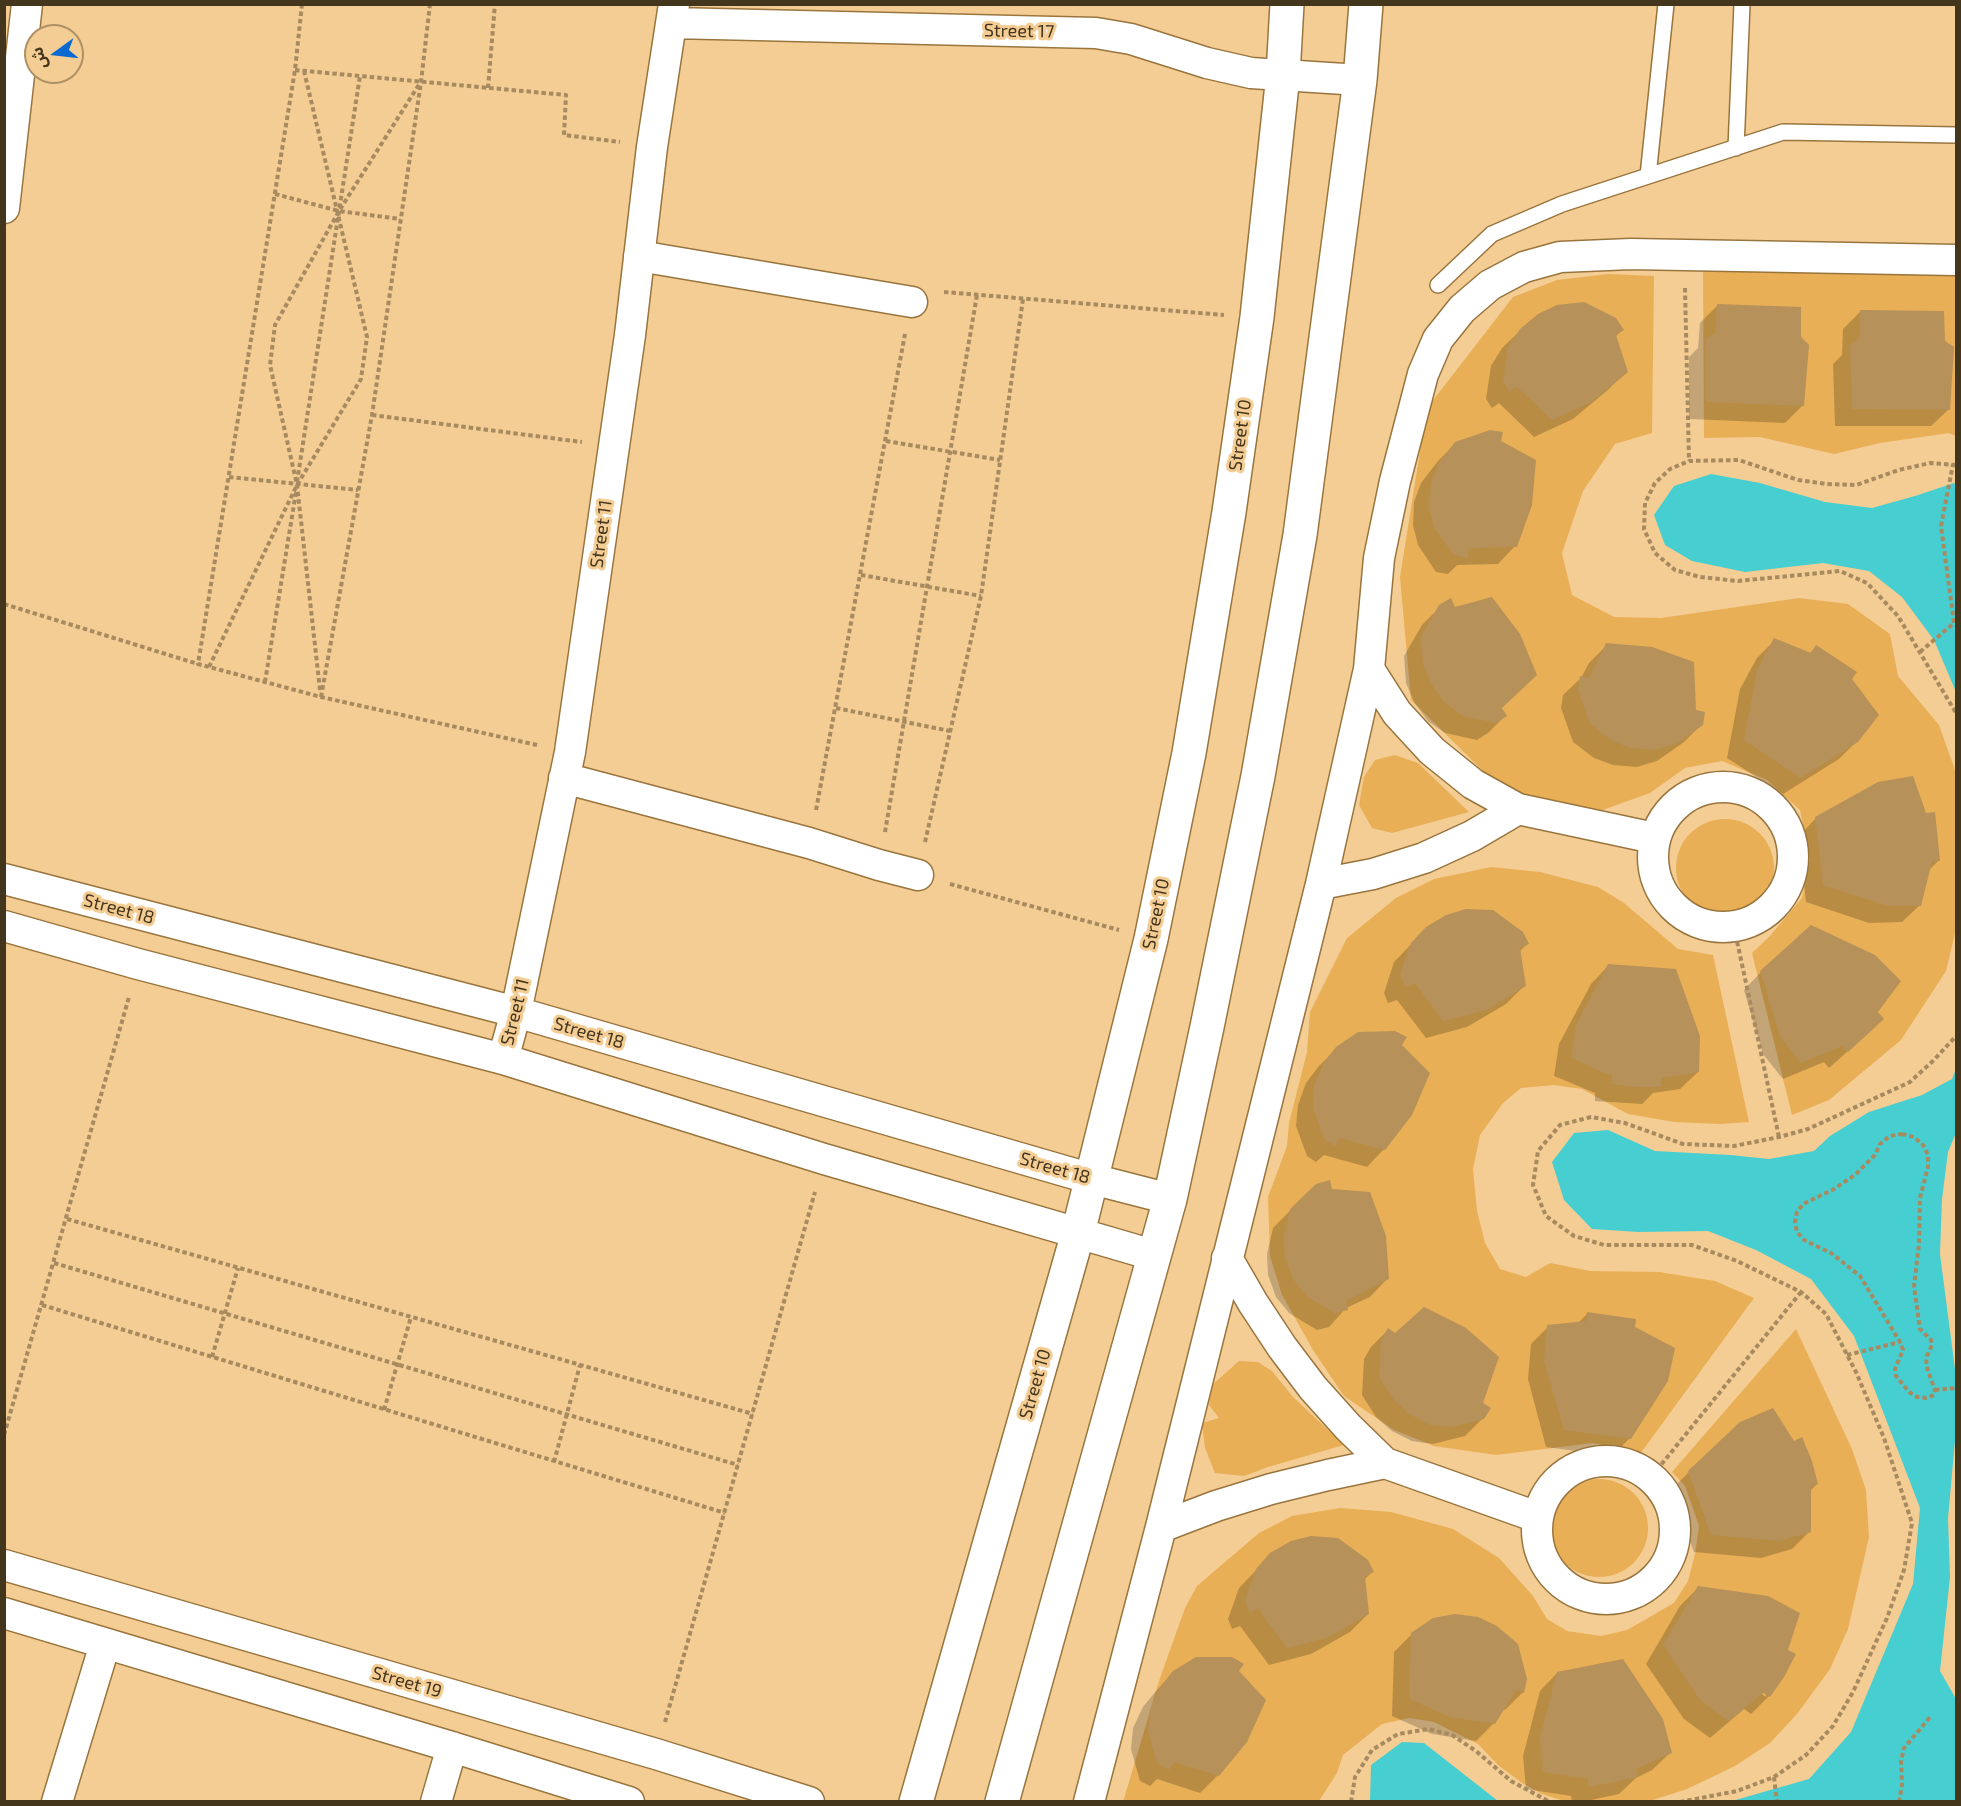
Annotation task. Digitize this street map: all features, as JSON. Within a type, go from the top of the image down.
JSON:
[{"type":"street","points":[[4,208],[27,4]]},
{"type":"street","name":"Street 10","points":[[916,1802],[1078,1233],[1151,939],[1191,741],[1229,512],[1257,317],[1283,75],[1287,4]]},
{"type":"street","points":[[1002,1802],[1170,1199],[1258,776],[1300,535],[1360,80],[1366,4]]},
{"type":"street","name":"Street 17","points":[[673,14],[1096,33],[1131,39],[1251,73],[1360,80]]},
{"type":"street","name":"Street 11","points":[[503,1059],[516,1012],[567,765],[630,335],[652,147],[673,14]]},
{"type":"street","points":[[1089,1802],[1161,1527],[1321,884],[1369,669],[1379,558],[1395,481],[1423,374],[1438,339],[1462,309],[1490,285],[1524,267],[1560,257],[1685,254],[1956,260]]},
{"type":"street","points":[[639,256],[912,302]]},
{"type":"street","points":[[1369,669],[1397,713],[1432,752],[1473,784],[1518,809],[1654,838]]},
{"type":"street","points":[[567,765],[879,865],[918,875]]},
{"type":"street","points":[[1721,786],[1751,792],[1775,810],[1791,836],[1793,866],[1783,895],[1762,916],[1734,927],[1706,926],[1681,914],[1662,893],[1652,867],[1654,838],[1668,812],[1692,793],[1721,786]]},
{"type":"street","points":[[1321,884],[1373,874],[1424,858],[1472,836],[1518,809]]},
{"type":"street","name":"Street 18","points":[[4,879],[516,1012],[1092,1179],[1170,1199]]},
{"type":"street","points":[[4,926],[138,964],[503,1059],[824,1159],[1154,1255]]},
{"type":"street","points":[[1227,1258],[1253,1303],[1294,1363],[1348,1427],[1385,1463],[1538,1517]]},
{"type":"street","points":[[1597,1460],[1627,1462],[1652,1476],[1670,1500],[1676,1528],[1671,1557],[1655,1581],[1629,1596],[1600,1600],[1573,1592],[1551,1572],[1538,1546],[1538,1517],[1548,1489],[1570,1469],[1597,1460]]},
{"type":"street","points":[[1161,1527],[1216,1506],[1271,1489],[1385,1463]]},
{"type":"street","name":"Street 19","points":[[4,1565],[656,1754],[809,1802]]},
{"type":"street","points":[[4,1613],[452,1746],[629,1802]]},
{"type":"street","points":[[57,1802],[105,1644]]},
{"type":"street","points":[[436,1802],[452,1746]]},
{"type":"lane","points":[[1648,176],[1666,4]]},
{"type":"lane","points":[[1736,148],[1742,4]]},
{"type":"lane","points":[[1438,285],[1492,234],[1562,204],[1783,132],[1956,135]]},
{"type":"path","points":[[198,664],[296,70],[302,4]]},
{"type":"path","points":[[321,697],[372,415],[421,82],[429,4]]},
{"type":"path","points":[[488,88],[495,4]]},
{"type":"path","points":[[296,70],[566,95],[564,135],[652,147]]},
{"type":"path","points":[[209,667],[297,485],[361,379],[368,337],[304,71]]},
{"type":"path","points":[[265,682],[360,76]]},
{"type":"path","points":[[321,697],[297,485],[270,365],[275,325],[339,211],[421,82]]},
{"type":"path","points":[[275,194],[339,211],[400,219]]},
{"type":"path","points":[[1685,254],[1689,461]]},
{"type":"path","points":[[810,843],[914,289],[1257,317]]},
{"type":"path","points":[[879,865],[977,295]]},
{"type":"path","points":[[1023,299],[981,596],[918,875],[1151,939]]},
{"type":"path","points":[[372,415],[614,447]]},
{"type":"path","points":[[885,441],[1000,460]]},
{"type":"path","points":[[1920,652],[1954,623],[1941,526],[1955,465],[1930,463],[1899,470],[1856,485],[1798,480],[1739,460],[1689,461],[1670,469],[1655,483],[1646,503],[1644,529],[1655,553],[1675,570],[1700,577],[1738,581],[1840,572],[1867,583],[1898,616],[1956,713]]},
{"type":"path","points":[[229,477],[358,489]]},
{"type":"path","points":[[861,575],[981,596]]},
{"type":"path","points":[[4,604],[198,664],[567,765]]},
{"type":"path","points":[[836,708],[950,731]]},
{"type":"path","points":[[1734,927],[1779,1137]]},
{"type":"path","points":[[4,1435],[138,964]]},
{"type":"path","points":[[1680,1802],[1737,1791],[1773,1777],[1806,1755],[1833,1726],[1853,1692],[1887,1618],[1904,1570],[1912,1523],[1884,1438],[1826,1314],[1801,1292],[1737,1261],[1692,1245],[1604,1245],[1574,1236],[1546,1216],[1533,1185],[1538,1151],[1560,1125],[1591,1118],[1624,1123],[1683,1144],[1734,1146],[1808,1129],[1910,1082],[1956,1035]]},
{"type":"path","points":[[1902,1134],[1914,1137],[1923,1144],[1928,1155],[1928,1167],[1920,1198],[1919,1244],[1914,1286],[1920,1329],[1931,1340],[1932,1345],[1926,1365],[1935,1390],[1931,1397],[1917,1397],[1901,1385],[1895,1369],[1903,1350],[1900,1342],[1860,1276],[1832,1253],[1804,1240],[1797,1232],[1795,1222],[1797,1212],[1803,1204],[1834,1189],[1855,1175],[1875,1155],[1880,1144],[1890,1137],[1902,1134]]},
{"type":"path","points":[[656,1754],[824,1159]]},
{"type":"path","points":[[66,1219],[753,1414]]},
{"type":"path","points":[[54,1263],[738,1465]]},
{"type":"path","points":[[212,1357],[238,1268]]},
{"type":"path","points":[[1652,1476],[1801,1292]]},
{"type":"path","points":[[42,1305],[725,1514]]},
{"type":"path","points":[[384,1410],[411,1317]]},
{"type":"path","points":[[1847,1355],[1900,1342]]},
{"type":"path","points":[[554,1462],[580,1365]]},
{"type":"path","points":[[1935,1390],[1956,1388]]},
{"type":"path","points":[[1899,1802],[1904,1748],[1931,1716]]},
{"type":"path","points":[[1351,1802],[1355,1777],[1372,1750],[1398,1734],[1429,1729],[1452,1735],[1476,1751],[1511,1781],[1550,1802]]},
{"type":"path","points":[[1773,1777],[1777,1802]]},
{"type":"shaded area","points":[[1703,271],[1956,272],[1956,436],[1949,433],[1880,443],[1834,454],[1760,437],[1704,438]]},
{"type":"shaded area","points":[[1609,274],[1654,276],[1652,433],[1615,444],[1583,491],[1562,553],[1572,595],[1614,617],[1661,618],[1799,598],[1848,604],[1890,634],[1898,676],[1939,725],[1956,773],[1956,929],[1946,971],[1901,1040],[1829,1100],[1792,1115],[1752,953],[1770,936],[1802,898],[1810,859],[1800,810],[1767,780],[1722,761],[1685,768],[1650,793],[1597,812],[1541,805],[1489,777],[1411,700],[1400,577],[1427,408],[1513,297],[1557,280]]},
{"type":"shaded area","points":[[1395,755],[1418,763],[1469,812],[1392,833],[1372,828],[1359,805],[1364,777],[1375,760]]},
{"type":"shaded area","points":[[1725,819],[1744,823],[1760,833],[1770,849],[1774,868],[1770,887],[1760,903],[1744,913],[1725,917],[1706,913],[1690,903],[1680,887],[1676,868],[1680,849],[1690,833],[1706,823]]},
{"type":"shaded area","points":[[1491,867],[1540,872],[1598,887],[1624,903],[1678,949],[1713,955],[1749,1122],[1720,1124],[1674,1122],[1628,1114],[1582,1089],[1554,1085],[1521,1088],[1503,1103],[1480,1135],[1473,1169],[1477,1211],[1485,1243],[1500,1269],[1526,1277],[1550,1263],[1590,1271],[1659,1272],[1715,1281],[1754,1298],[1640,1454],[1593,1443],[1496,1455],[1434,1446],[1394,1430],[1344,1396],[1313,1350],[1282,1295],[1270,1256],[1268,1197],[1287,1146],[1289,1123],[1307,1052],[1310,1012],[1347,938],[1396,898],[1434,879]]},
{"type":"shaded area","points":[[1796,1329],[1852,1449],[1866,1490],[1869,1537],[1848,1629],[1830,1669],[1797,1714],[1770,1743],[1735,1766],[1687,1789],[1650,1801],[1567,1802],[1542,1794],[1522,1783],[1498,1765],[1478,1744],[1434,1722],[1409,1718],[1382,1724],[1343,1755],[1337,1773],[1319,1801],[1123,1802],[1159,1681],[1185,1608],[1197,1586],[1259,1533],[1292,1516],[1340,1508],[1391,1512],[1453,1529],[1499,1558],[1533,1596],[1547,1619],[1567,1631],[1601,1636],[1627,1630],[1674,1603],[1688,1581],[1699,1526],[1685,1486],[1672,1472]]},
{"type":"shaded area","points":[[1239,1361],[1258,1362],[1272,1371],[1293,1397],[1344,1445],[1244,1476],[1215,1473],[1205,1448],[1202,1423],[1219,1418],[1209,1405],[1212,1385]]},
{"type":"shaded area","points":[[1599,1479],[1618,1482],[1634,1493],[1645,1509],[1648,1528],[1645,1547],[1634,1563],[1618,1574],[1599,1577],[1580,1574],[1564,1563],[1553,1547],[1550,1528],[1553,1509],[1564,1493],[1580,1482]]},
{"type":"water","points":[[1711,474],[1760,483],[1825,502],[1872,508],[1954,483],[1956,485],[1956,692],[1934,640],[1902,597],[1869,571],[1823,563],[1745,572],[1692,561],[1665,545],[1654,515],[1674,486]]},
{"type":"water","points":[[1956,1069],[1956,1133],[1948,1152],[1942,1199],[1940,1254],[1956,1377],[1956,1430],[1948,1518],[1950,1577],[1940,1671],[1956,1699],[1956,1801],[1732,1801],[1809,1779],[1851,1732],[1913,1584],[1920,1508],[1854,1336],[1811,1279],[1756,1250],[1708,1231],[1639,1232],[1592,1229],[1564,1200],[1552,1162],[1574,1133],[1608,1130],[1655,1151],[1769,1159],[1814,1151],[1830,1136],[1869,1112],[1922,1095],[1952,1079]]},
{"type":"water","points":[[1402,1742],[1424,1743],[1498,1801],[1370,1801],[1371,1765]]},
{"type":"building","points":[[1584,302],[1616,318],[1624,330],[1616,335],[1628,372],[1592,402],[1552,420],[1517,387],[1509,392],[1503,380],[1508,347],[1520,329],[1538,314],[1557,305]]},
{"type":"building","points":[[1717,304],[1801,307],[1801,337],[1809,345],[1804,406],[1706,402],[1706,338],[1715,333]]},
{"type":"building","points":[[1860,310],[1944,311],[1945,341],[1954,347],[1950,410],[1852,409],[1850,345],[1859,339]]},
{"type":"building","points":[[1490,430],[1503,432],[1501,441],[1536,460],[1532,505],[1517,547],[1469,548],[1467,558],[1454,555],[1434,528],[1429,507],[1431,483],[1439,463],[1455,442]]},
{"type":"building","points":[[1492,597],[1520,634],[1537,675],[1502,708],[1507,716],[1496,723],[1463,716],[1445,703],[1431,684],[1423,665],[1421,637],[1439,605],[1451,598],[1455,607]]},
{"type":"building","points":[[1774,638],[1811,653],[1816,645],[1857,672],[1852,679],[1879,715],[1858,742],[1801,778],[1744,740],[1757,670]]},
{"type":"building","points":[[1606,643],[1652,647],[1694,662],[1696,710],[1705,712],[1703,725],[1676,744],[1655,750],[1631,748],[1612,741],[1590,724],[1578,690],[1580,676],[1589,678]]},
{"type":"building","points":[[1913,776],[1926,813],[1935,812],[1940,861],[1932,862],[1921,906],[1888,906],[1823,885],[1815,817],[1878,782]]},
{"type":"building","points":[[1466,909],[1493,910],[1523,932],[1529,944],[1520,948],[1526,986],[1486,1010],[1443,1021],[1415,983],[1405,987],[1400,974],[1411,943],[1426,927],[1446,915]]},
{"type":"building","points":[[1811,925],[1875,955],[1901,981],[1878,1012],[1884,1019],[1848,1052],[1842,1046],[1801,1063],[1780,1036],[1760,971]]},
{"type":"building","points":[[1608,964],[1676,969],[1700,1036],[1699,1072],[1661,1078],[1661,1087],[1636,1087],[1612,1084],[1612,1076],[1571,1058],[1576,1025]]},
{"type":"building","points":[[1395,1031],[1407,1037],[1402,1045],[1430,1073],[1412,1115],[1385,1150],[1340,1138],[1335,1146],[1324,1139],[1313,1108],[1314,1086],[1323,1064],[1336,1047],[1358,1032]]},
{"type":"building","points":[[1330,1180],[1332,1189],[1370,1192],[1386,1236],[1389,1279],[1346,1301],[1348,1310],[1335,1313],[1306,1296],[1293,1279],[1285,1257],[1284,1236],[1290,1209],[1316,1184]]},
{"type":"building","points":[[1424,1307],[1466,1328],[1499,1357],[1483,1403],[1491,1408],[1484,1419],[1452,1427],[1430,1425],[1409,1414],[1394,1400],[1379,1377],[1381,1340],[1388,1328],[1395,1333]]},
{"type":"building","points":[[1587,1312],[1636,1319],[1635,1327],[1675,1348],[1668,1381],[1631,1439],[1564,1430],[1544,1361],[1547,1325],[1586,1321]]},
{"type":"building","points":[[1773,1408],[1794,1441],[1802,1437],[1812,1461],[1818,1484],[1811,1487],[1811,1532],[1779,1541],[1711,1535],[1688,1471],[1740,1422]]},
{"type":"building","points":[[1311,1536],[1338,1538],[1368,1560],[1374,1572],[1365,1576],[1369,1614],[1329,1637],[1287,1648],[1258,1609],[1249,1613],[1245,1600],[1256,1569],[1270,1553],[1291,1541]]},
{"type":"building","points":[[1698,1586],[1768,1596],[1800,1613],[1788,1650],[1796,1654],[1784,1677],[1770,1697],[1763,1693],[1729,1721],[1701,1701],[1663,1645]]},
{"type":"building","points":[[1455,1614],[1478,1617],[1497,1626],[1518,1644],[1527,1679],[1524,1693],[1516,1690],[1495,1724],[1450,1717],[1409,1699],[1411,1633],[1433,1618]]},
{"type":"building","points":[[1196,1657],[1232,1657],[1244,1664],[1239,1671],[1266,1700],[1247,1742],[1219,1776],[1174,1762],[1169,1770],[1157,1763],[1148,1731],[1150,1710],[1160,1687],[1173,1671]]},
{"type":"building","points":[[1623,1659],[1663,1719],[1672,1753],[1636,1769],[1638,1777],[1589,1787],[1588,1779],[1543,1772],[1540,1738],[1557,1672]]}]
